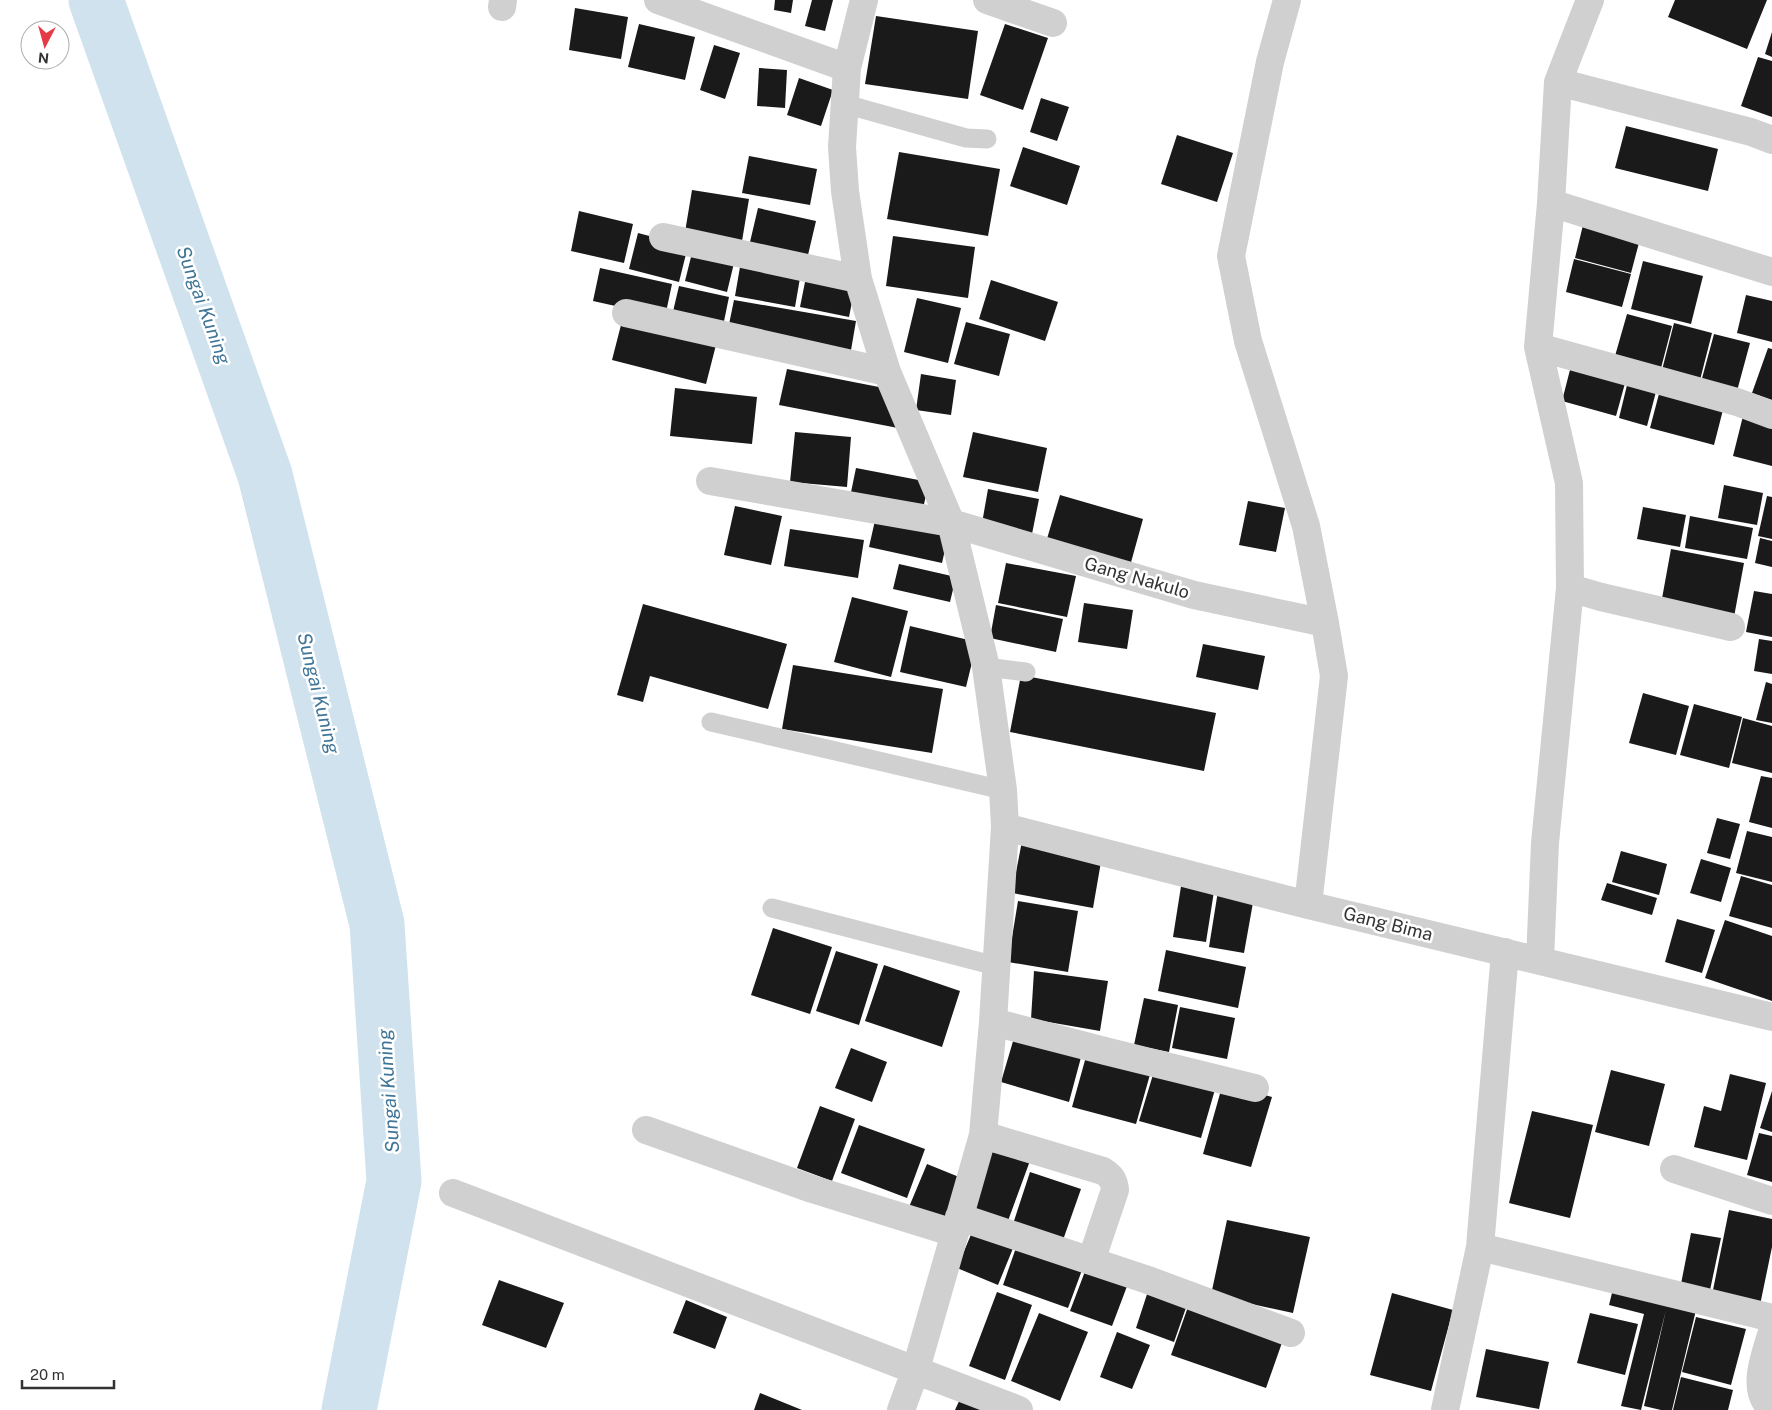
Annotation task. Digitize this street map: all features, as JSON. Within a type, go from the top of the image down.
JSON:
[{"type":"street","points":[[658,0],[847,68]]},
{"type":"street","points":[[864,0],[847,68],[842,147],[845,191],[858,279],[887,372],[952,524],[986,667],[1003,790],[1005,827],[994,1022],[982,1135],[916,1369],[901,1410]]},
{"type":"street","points":[[986,0],[1053,23]]},
{"type":"street","points":[[1287,0],[1270,62],[1231,256],[1248,341],[1306,526],[1326,623],[1334,676],[1308,905]]},
{"type":"street","points":[[1540,960],[1545,843],[1570,588],[1569,482],[1538,347],[1558,82],[1590,0]]},
{"type":"street","points":[[1558,82],[1751,132],[1772,140]]},
{"type":"street","points":[[1550,203],[1772,272]]},
{"type":"street","points":[[663,237],[858,279]]},
{"type":"street","points":[[626,314],[887,372]]},
{"type":"street","points":[[1538,347],[1727,400],[1772,415]]},
{"type":"street","name":"Gang Nakulo","points":[[710,481],[952,524],[1194,595],[1326,623]]},
{"type":"street","points":[[1570,588],[1730,627]]},
{"type":"street","name":"Gang Bima","points":[[1005,827],[1308,905],[1772,1017]]},
{"type":"street","points":[[1445,1410],[1480,1247],[1505,952]]},
{"type":"street","points":[[994,1022],[1255,1088]]},
{"type":"street","points":[[646,1130],[812,1189],[1091,1261],[1291,1333]]},
{"type":"street","points":[[982,1135],[1103,1170],[1111,1176],[1115,1190],[1091,1261]]},
{"type":"street","points":[[1674,1169],[1772,1202]]},
{"type":"street","points":[[453,1193],[1019,1410]]},
{"type":"street","points":[[1480,1247],[1772,1318]]},
{"type":"street","points":[[1772,1332],[1764,1361],[1760,1386],[1764,1402],[1772,1409]]},
{"type":"lane","points":[[845,104],[966,138],[987,139]]},
{"type":"lane","points":[[986,667],[1026,672]]},
{"type":"lane","points":[[711,722],[1003,790]]},
{"type":"lane","points":[[772,908],[996,966]]},
{"type":"building","points":[[775,0],[793,0],[791,13],[774,10]]},
{"type":"building","points":[[812,0],[833,0],[825,31],[805,26]]},
{"type":"building","points":[[1675,0],[1767,0],[1747,49],[1668,17]]},
{"type":"building","points":[[575,8],[628,17],[621,59],[569,50]]},
{"type":"building","points":[[876,16],[978,31],[968,99],[865,84]]},
{"type":"building","points":[[639,24],[695,37],[685,80],[628,67]]},
{"type":"building","points":[[1005,24],[1048,38],[1023,110],[980,95]]},
{"type":"building","points":[[1772,32],[1772,57],[1765,54]]},
{"type":"building","points":[[714,45],[740,53],[725,99],[700,90]]},
{"type":"building","points":[[1758,57],[1772,61],[1772,117],[1741,106]]},
{"type":"building","points":[[759,68],[787,70],[785,108],[757,106]]},
{"type":"building","points":[[799,78],[833,90],[821,126],[787,115]]},
{"type":"building","points":[[1041,98],[1069,107],[1057,141],[1030,132]]},
{"type":"building","points":[[1626,126],[1718,149],[1708,191],[1615,168]]},
{"type":"building","points":[[1177,135],[1233,153],[1217,202],[1161,184]]},
{"type":"building","points":[[1023,147],[1080,166],[1067,205],[1010,186]]},
{"type":"building","points":[[899,152],[1000,169],[988,236],[887,219]]},
{"type":"building","points":[[749,156],[817,169],[810,205],[742,193]]},
{"type":"building","points":[[692,190],[749,199],[742,241],[685,232]]},
{"type":"building","points":[[758,208],[816,221],[808,255],[750,242]]},
{"type":"building","points":[[579,211],[633,224],[624,263],[571,251]]},
{"type":"building","points":[[1583,225],[1640,239],[1631,273],[1575,258]]},
{"type":"building","points":[[638,233],[688,246],[679,282],[629,269]]},
{"type":"building","points":[[893,236],[975,247],[968,298],[886,286]]},
{"type":"building","points":[[693,249],[735,259],[727,292],[685,281]]},
{"type":"building","points":[[1574,259],[1631,274],[1622,307],[1566,292]]},
{"type":"building","points":[[1643,261],[1703,276],[1691,324],[1631,309]]},
{"type":"building","points":[[740,267],[800,278],[795,307],[735,296]]},
{"type":"building","points":[[600,268],[672,284],[665,317],[593,301]]},
{"type":"building","points":[[806,277],[855,287],[849,317],[800,307]]},
{"type":"building","points":[[991,280],[1058,302],[1045,341],[979,319]]},
{"type":"building","points":[[679,286],[729,297],[722,331],[671,320]]},
{"type":"building","points":[[1746,295],[1772,301],[1772,342],[1737,333]]},
{"type":"building","points":[[917,298],[961,308],[948,363],[904,352]]},
{"type":"building","points":[[734,300],[856,321],[850,356],[727,334]]},
{"type":"building","points":[[1627,314],[1672,326],[1661,368],[1615,356]]},
{"type":"building","points":[[622,321],[716,345],[706,384],[612,360]]},
{"type":"building","points":[[966,322],[1010,334],[999,376],[954,364]]},
{"type":"building","points":[[1674,323],[1712,333],[1700,380],[1662,370]]},
{"type":"building","points":[[1714,334],[1750,343],[1737,391],[1701,382]]},
{"type":"building","points":[[1768,348],[1772,349],[1772,400],[1752,393]]},
{"type":"building","points":[[1572,362],[1627,376],[1616,416],[1562,401]]},
{"type":"building","points":[[787,369],[884,388],[898,428],[779,405]]},
{"type":"building","points":[[921,374],[956,380],[951,415],[916,410]]},
{"type":"building","points":[[1628,381],[1657,388],[1647,426],[1619,418]]},
{"type":"building","points":[[675,388],[757,397],[752,444],[670,436]]},
{"type":"building","points":[[1660,390],[1724,406],[1714,445],[1650,428]]},
{"type":"building","points":[[1743,416],[1772,423],[1772,466],[1733,456]]},
{"type":"building","points":[[795,432],[851,437],[847,487],[790,482]]},
{"type":"building","points":[[973,432],[1047,448],[1038,492],[963,477]]},
{"type":"building","points":[[856,468],[929,482],[922,513],[850,497]]},
{"type":"building","points":[[1724,485],[1763,493],[1757,525],[1718,518]]},
{"type":"building","points":[[988,489],[1039,499],[1031,539],[981,529]]},
{"type":"building","points":[[1060,495],[1143,519],[1130,566],[1046,542]]},
{"type":"building","points":[[1767,496],[1772,497],[1772,539],[1758,536]]},
{"type":"building","points":[[1248,501],[1285,508],[1276,552],[1239,545]]},
{"type":"building","points":[[735,506],[782,516],[771,565],[724,555]]},
{"type":"building","points":[[1643,507],[1686,515],[1680,547],[1637,539]]},
{"type":"building","points":[[876,516],[949,532],[942,563],[869,547]]},
{"type":"building","points":[[1690,516],[1753,528],[1747,559],[1685,548]]},
{"type":"building","points":[[790,529],[864,540],[858,578],[784,566]]},
{"type":"building","points":[[1760,538],[1772,541],[1772,567],[1755,563]]},
{"type":"building","points":[[1671,549],[1744,563],[1734,617],[1661,604]]},
{"type":"building","points":[[1006,563],[1076,576],[1067,617],[998,603]]},
{"type":"building","points":[[899,564],[956,577],[950,602],[893,589]]},
{"type":"building","points":[[1754,591],[1772,594],[1772,637],[1746,632]]},
{"type":"building","points":[[852,597],[908,611],[891,677],[834,662]]},
{"type":"building","points":[[1084,603],[1133,610],[1127,649],[1078,642]]},
{"type":"building","points":[[643,604],[787,644],[768,709],[650,676],[643,702],[617,695]]},
{"type":"building","points":[[996,605],[1063,619],[1056,652],[990,638]]},
{"type":"building","points":[[910,626],[977,642],[966,687],[900,672]]},
{"type":"building","points":[[1759,639],[1772,641],[1772,674],[1754,671]]},
{"type":"building","points":[[1203,644],[1265,656],[1258,690],[1196,677]]},
{"type":"building","points":[[793,665],[943,689],[932,753],[782,729]]},
{"type":"building","points":[[1021,675],[1216,713],[1204,771],[1010,732]]},
{"type":"building","points":[[1766,682],[1772,684],[1772,723],[1756,720]]},
{"type":"building","points":[[1643,693],[1689,706],[1676,755],[1629,743]]},
{"type":"building","points":[[1694,704],[1742,717],[1729,768],[1680,755]]},
{"type":"building","points":[[1743,718],[1772,726],[1772,773],[1732,763]]},
{"type":"building","points":[[1761,776],[1772,778],[1772,828],[1749,822]]},
{"type":"building","points":[[1717,818],[1740,824],[1730,859],[1707,853]]},
{"type":"building","points":[[1747,831],[1772,837],[1772,882],[1736,873]]},
{"type":"building","points":[[1022,841],[1102,856],[1093,908],[1012,893]]},
{"type":"building","points":[[1621,851],[1667,864],[1659,895],[1612,882]]},
{"type":"building","points":[[1701,859],[1731,868],[1721,902],[1690,893]]},
{"type":"building","points":[[1741,876],[1772,885],[1772,928],[1729,916]]},
{"type":"building","points":[[1182,880],[1215,885],[1206,942],[1173,937]]},
{"type":"building","points":[[1607,883],[1657,898],[1652,915],[1601,900]]},
{"type":"building","points":[[1218,891],[1254,897],[1244,953],[1209,947]]},
{"type":"building","points":[[1018,901],[1078,911],[1068,972],[1008,962]]},
{"type":"building","points":[[1677,919],[1715,930],[1702,973],[1665,962]]},
{"type":"building","points":[[1725,920],[1772,936],[1772,1001],[1705,978]]},
{"type":"building","points":[[773,928],[832,947],[810,1014],[751,995]]},
{"type":"building","points":[[1166,950],[1246,967],[1238,1008],[1158,991]]},
{"type":"building","points":[[836,951],[878,964],[859,1025],[816,1011]]},
{"type":"building","points":[[884,965],[960,991],[942,1047],[865,1021]]},
{"type":"building","points":[[1034,971],[1108,981],[1100,1031],[1031,1019]]},
{"type":"building","points":[[1144,998],[1178,1005],[1169,1052],[1134,1045]]},
{"type":"building","points":[[1180,1007],[1235,1018],[1227,1059],[1172,1048]]},
{"type":"building","points":[[1016,1031],[1083,1050],[1069,1102],[1001,1082]]},
{"type":"building","points":[[851,1048],[887,1062],[872,1102],[835,1088]]},
{"type":"building","points":[[1087,1053],[1151,1071],[1136,1124],[1072,1107]]},
{"type":"building","points":[[1155,1068],[1216,1086],[1201,1138],[1139,1121]]},
{"type":"building","points":[[1611,1070],[1665,1084],[1649,1146],[1595,1132]]},
{"type":"building","points":[[1730,1074],[1766,1083],[1747,1160],[1694,1147],[1704,1106],[1721,1111]]},
{"type":"building","points":[[1223,1083],[1272,1097],[1251,1167],[1203,1154]]},
{"type":"building","points":[[1772,1091],[1772,1132],[1760,1128]]},
{"type":"building","points":[[820,1106],[855,1119],[832,1181],[797,1168]]},
{"type":"building","points":[[1532,1111],[1593,1125],[1570,1218],[1509,1203]]},
{"type":"building","points":[[859,1125],[925,1149],[907,1198],[841,1173]]},
{"type":"building","points":[[1759,1133],[1772,1136],[1772,1182],[1747,1175]]},
{"type":"building","points":[[993,1144],[1031,1158],[1005,1229],[967,1214]]},
{"type":"building","points":[[927,1164],[964,1179],[945,1222],[909,1207]]},
{"type":"building","points":[[1030,1172],[1081,1189],[1063,1240],[1013,1224]]},
{"type":"building","points":[[1729,1210],[1772,1219],[1772,1247],[1759,1310],[1711,1300]]},
{"type":"building","points":[[1227,1220],[1310,1237],[1293,1313],[1211,1295]]},
{"type":"building","points":[[975,1225],[1016,1241],[998,1285],[957,1268]]},
{"type":"building","points":[[1691,1233],[1721,1238],[1709,1295],[1680,1289]]},
{"type":"building","points":[[1019,1239],[1085,1262],[1068,1308],[1003,1285]]},
{"type":"building","points":[[1087,1266],[1129,1281],[1112,1326],[1070,1311]]},
{"type":"building","points":[[499,1280],[564,1303],[546,1348],[482,1325]]},
{"type":"building","points":[[1614,1285],[1697,1306],[1672,1410],[1661,1410],[1644,1406],[1666,1310],[1641,1410],[1621,1406],[1644,1314],[1609,1305]]},
{"type":"building","points":[[1149,1288],[1188,1302],[1174,1342],[1136,1328]]},
{"type":"building","points":[[997,1292],[1032,1305],[1005,1380],[969,1366]]},
{"type":"building","points":[[1392,1293],[1453,1310],[1431,1391],[1370,1375]]},
{"type":"building","points":[[686,1300],[727,1317],[715,1349],[673,1333]]},
{"type":"building","points":[[1189,1304],[1284,1337],[1266,1388],[1171,1355]]},
{"type":"building","points":[[1039,1313],[1088,1332],[1060,1401],[1011,1381]]},
{"type":"building","points":[[1590,1313],[1638,1324],[1625,1375],[1577,1363]]},
{"type":"building","points":[[1696,1317],[1746,1329],[1731,1385],[1682,1372]]},
{"type":"building","points":[[1117,1332],[1150,1345],[1132,1389],[1100,1377]]},
{"type":"building","points":[[1486,1349],[1549,1362],[1539,1409],[1476,1397]]},
{"type":"building","points":[[1681,1377],[1733,1390],[1728,1410],[1673,1410]]},
{"type":"building","points":[[760,1393],[802,1410],[754,1410]]},
{"type":"building","points":[[960,1399],[985,1410],[955,1410]]},
{"type":"waterway","name":"Sungai Kuning","points":[[96,0],[265,475],[377,924],[394,1181],[349,1410]]}]
